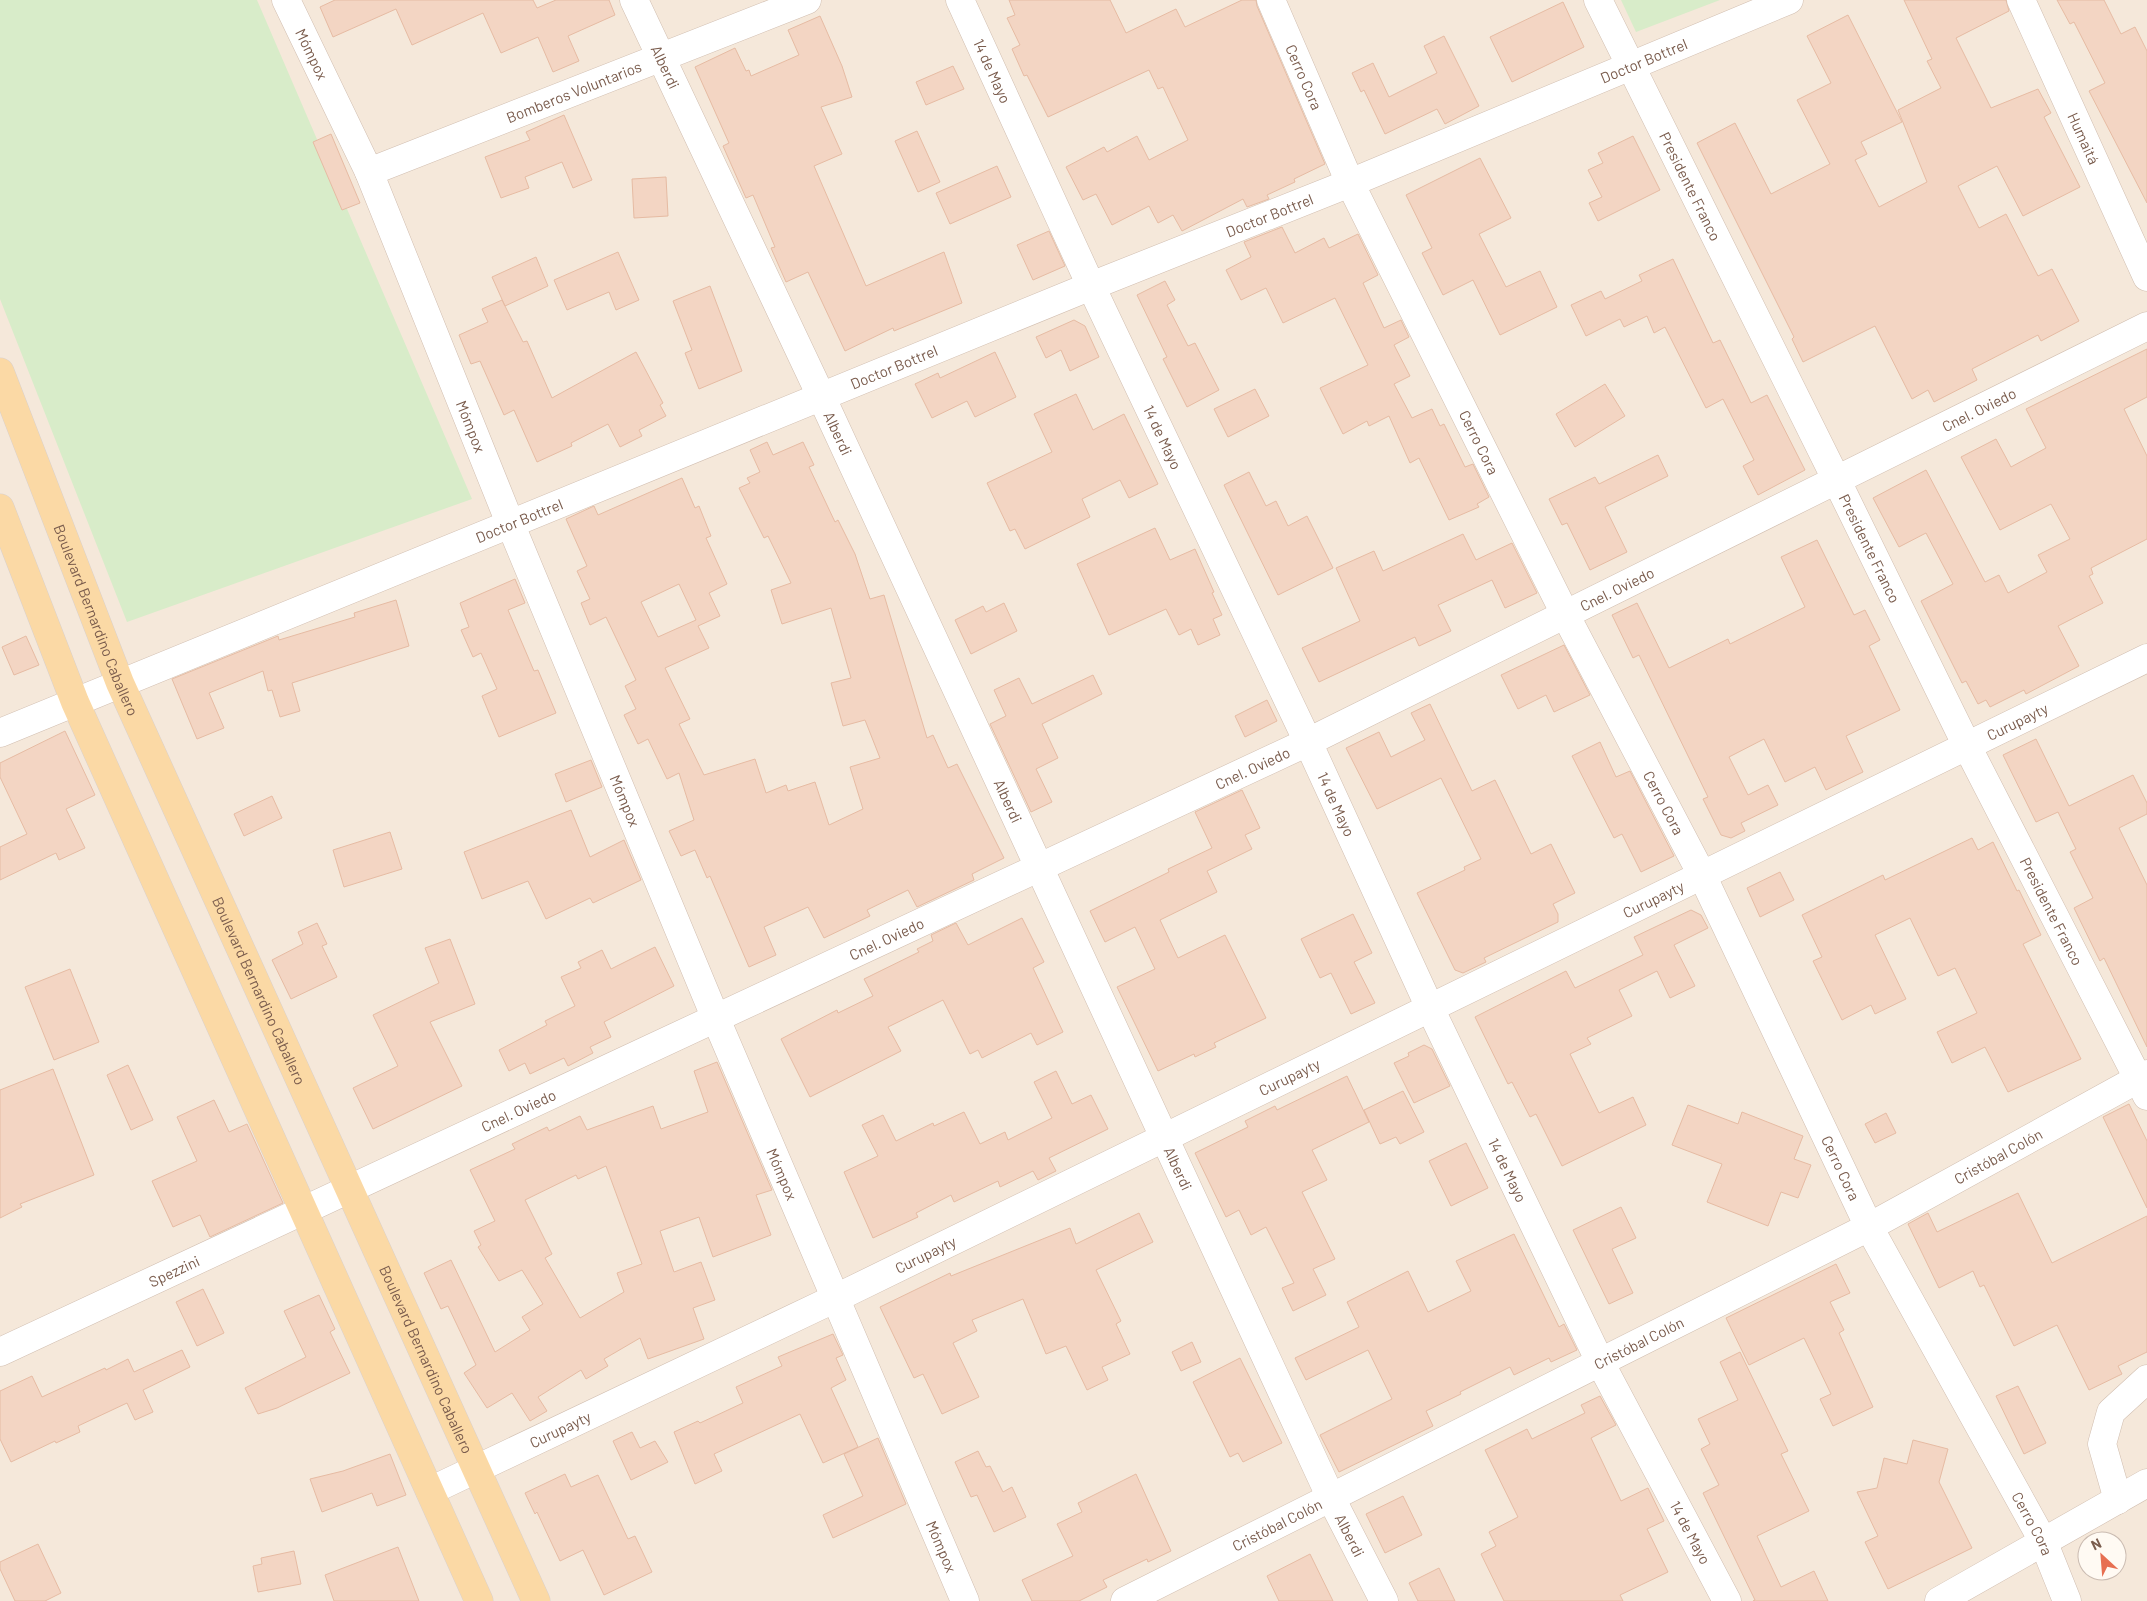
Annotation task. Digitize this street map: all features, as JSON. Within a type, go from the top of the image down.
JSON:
[{"type":"main road","name":"Boulevard Bernardino Caballero","points":[[0,372],[120,683],[536,1601]]},
{"type":"main road","points":[[0,508],[75,702],[479,1601]]},
{"type":"street","name":"Mómpox","points":[[286,0],[369,172],[510,524],[716,1018],[965,1601]]},
{"type":"street","name":"Alberdi","points":[[634,0],[821,396],[1331,1498],[1384,1601]]},
{"type":"street","name":"Bomberos Voluntarios","points":[[369,172],[806,0]]},
{"type":"street","name":"14 de Mayo","points":[[960,0],[1092,286],[1308,742],[1430,1008],[1600,1362],[1727,1601]]},
{"type":"street","name":"Cerro Cora","points":[[1271,0],[1350,183],[1566,616],[1702,875],[1869,1227],[2043,1541],[2067,1601]]},
{"type":"street","name":"Presidente Franco","points":[[1598,0],[1967,746],[2144,1083]]},
{"type":"street","name":"Doctor Bottrel","points":[[0,733],[821,396],[1350,183],[1789,0]]},
{"type":"street","name":"Humaitá","points":[[2021,0],[2147,278]]},
{"type":"street","name":"Cnel. Oviedo","points":[[350,1189],[1308,742],[1566,616],[2147,326]]},
{"type":"street","name":"Curupayty","points":[[430,1491],[836,1298],[2147,658]]},
{"type":"street","name":"Cristóbal Colón","points":[[1125,1601],[1869,1227],[2144,1083]]},
{"type":"street","name":"Spezzini","points":[[0,1352],[350,1189]]},
{"type":"street","points":[[2118,1500],[2102,1444],[2111,1412],[2147,1378]]},
{"type":"street","points":[[1939,1601],[2147,1483]]},
{"type":"shaded area","points":[[0,0],[2147,0],[2147,1601],[0,1601]]},
{"type":"green space","points":[[0,0],[257,0],[472,499],[127,622],[0,299]]},
{"type":"green space","points":[[1621,0],[1720,0],[1636,32]]},
{"type":"building","points":[[335,0],[533,0],[537,8],[556,0],[609,0],[615,15],[568,36],[579,61],[553,72],[538,37],[501,53],[483,13],[412,45],[396,9],[333,37],[320,7]]},
{"type":"building","points":[[1009,0],[1110,0],[1126,33],[1176,9],[1185,27],[1242,0],[1256,0],[1325,164],[1294,179],[1295,182],[1267,195],[1269,199],[1247,207],[1243,199],[1182,231],[1173,215],[1158,223],[1149,206],[1112,225],[1096,194],[1083,200],[1066,167],[1104,147],[1107,152],[1137,136],[1149,160],[1188,140],[1163,87],[1158,89],[1149,70],[1048,117],[1027,75],[1024,76],[1012,49],[1020,45],[1007,18],[1015,15]]},
{"type":"building","points":[[1904,0],[2006,0],[2009,11],[1956,38],[1991,108],[2038,89],[2051,113],[2044,117],[2080,187],[2023,216],[1997,166],[1958,186],[1979,228],[2006,214],[2038,276],[2052,269],[2079,321],[2041,341],[2038,335],[1972,369],[1977,380],[1934,402],[1928,390],[1912,399],[1875,326],[1803,362],[1792,339],[1794,337],[1697,143],[1735,123],[1771,194],[1830,164],[1797,100],[1831,83],[1807,36],[1848,15],[1902,122],[1861,142],[1867,154],[1855,160],[1879,207],[1927,182],[1898,110],[1941,88],[1927,61],[1932,59]]},
{"type":"building","points":[[2057,0],[2104,0],[2121,34],[2135,27],[2147,51],[2147,203],[2089,91],[2105,83],[2074,22],[2070,24]]},
{"type":"building","points":[[1563,2],[1584,47],[1512,82],[1490,37]]},
{"type":"building","points":[[820,16],[842,66],[852,97],[821,107],[842,154],[814,166],[866,286],[944,252],[962,303],[894,331],[893,328],[845,351],[808,272],[786,282],[771,248],[775,247],[753,195],[746,198],[723,146],[729,143],[695,67],[735,48],[746,71],[749,70],[751,76],[799,55],[788,30]]},
{"type":"building","points":[[1444,36],[1479,106],[1445,124],[1437,109],[1385,134],[1364,90],[1361,92],[1352,73],[1373,63],[1389,97],[1437,73],[1424,46]]},
{"type":"building","points":[[953,66],[964,89],[926,105],[916,82]]},
{"type":"building","points":[[564,115],[592,180],[573,188],[562,162],[525,177],[529,188],[501,198],[485,157],[530,140],[526,132]]},
{"type":"building","points":[[917,131],[940,182],[918,192],[895,141]]},
{"type":"building","points":[[331,134],[360,203],[342,210],[313,142]]},
{"type":"building","points":[[1633,136],[1660,190],[1598,221],[1589,203],[1602,197],[1588,170],[1603,163],[1598,153]]},
{"type":"building","points":[[1480,158],[1511,218],[1479,234],[1506,287],[1540,271],[1557,307],[1500,335],[1473,280],[1443,295],[1422,253],[1432,248],[1406,195]]},
{"type":"building","points":[[997,166],[1011,197],[950,224],[936,193]]},
{"type":"building","points":[[666,177],[668,216],[634,218],[632,179]]},
{"type":"building","points":[[1282,227],[1295,253],[1324,238],[1329,248],[1358,234],[1378,275],[1363,283],[1384,328],[1401,320],[1409,337],[1394,345],[1410,376],[1394,384],[1412,418],[1432,409],[1440,426],[1444,424],[1465,467],[1473,464],[1489,497],[1477,504],[1479,507],[1449,520],[1419,458],[1410,463],[1389,416],[1369,426],[1367,421],[1343,434],[1320,388],[1368,365],[1335,298],[1283,323],[1266,288],[1241,300],[1226,270],[1251,257],[1244,242]]},
{"type":"building","points":[[1049,231],[1065,266],[1033,280],[1017,245]]},
{"type":"building","points":[[618,252],[639,300],[616,310],[609,292],[567,310],[554,280]]},
{"type":"building","points":[[536,257],[548,286],[505,306],[492,277]]},
{"type":"building","points":[[1673,259],[1713,343],[1720,340],[1751,403],[1767,395],[1805,470],[1758,495],[1743,466],[1754,460],[1723,399],[1706,408],[1665,327],[1654,333],[1647,316],[1624,327],[1620,319],[1586,336],[1571,305],[1601,291],[1605,299],[1642,281],[1639,275]]},
{"type":"building","points":[[1165,281],[1175,300],[1167,305],[1188,346],[1195,343],[1219,390],[1187,407],[1163,359],[1167,357],[1137,295]]},
{"type":"building","points":[[710,286],[742,371],[699,389],[685,353],[692,350],[673,301]]},
{"type":"building","points":[[502,300],[523,342],[527,341],[552,398],[636,352],[663,403],[660,405],[666,416],[639,430],[642,436],[620,447],[608,424],[571,443],[572,446],[537,462],[514,410],[504,415],[480,361],[471,364],[459,335],[488,322],[482,309]]},
{"type":"building","points":[[1074,320],[1085,326],[1099,357],[1070,371],[1061,350],[1046,358],[1036,337]]},
{"type":"building","points":[[2147,349],[2147,397],[2124,409],[2147,456],[2147,539],[2091,568],[2093,574],[2089,576],[2103,603],[2058,626],[2079,666],[2026,694],[2024,690],[1990,707],[1986,700],[1978,704],[1966,681],[1962,683],[1921,601],[1953,584],[1926,533],[1899,547],[1873,498],[1926,470],[1985,582],[1999,575],[2008,593],[2047,572],[2038,555],[2070,539],[2051,504],[2000,530],[1961,457],[1996,439],[2011,467],[2046,448],[2026,409]]},
{"type":"building","points":[[995,352],[1016,397],[975,417],[967,401],[932,418],[915,384],[938,373],[940,378]]},
{"type":"building","points":[[1605,384],[1625,416],[1575,447],[1556,414]]},
{"type":"building","points":[[1255,389],[1269,416],[1228,437],[1214,409]]},
{"type":"building","points":[[1076,394],[1093,430],[1124,414],[1158,484],[1129,498],[1120,480],[1082,499],[1090,517],[1025,549],[1015,529],[1010,531],[987,483],[1052,452],[1034,414]]},
{"type":"building","points":[[767,442],[773,455],[803,442],[814,465],[809,467],[835,522],[838,520],[855,554],[870,599],[884,595],[927,738],[933,735],[948,768],[957,764],[1004,858],[972,874],[974,880],[917,907],[908,890],[867,910],[870,916],[824,938],[808,907],[764,927],[776,955],[749,967],[710,876],[707,878],[695,850],[681,856],[669,831],[694,820],[679,773],[667,779],[648,739],[638,744],[624,715],[636,709],[625,686],[636,680],[606,617],[590,625],[581,603],[590,599],[577,571],[587,566],[566,519],[594,506],[598,515],[682,478],[695,508],[699,506],[711,536],[706,538],[727,584],[709,593],[720,616],[698,626],[709,648],[665,668],[690,719],[679,724],[704,775],[755,759],[766,793],[786,785],[788,791],[815,782],[829,825],[863,809],[850,767],[880,758],[865,720],[843,726],[831,683],[851,678],[831,608],[782,624],[771,590],[791,583],[768,536],[764,538],[739,488],[750,483],[747,478],[760,472],[750,450]],"holes":[[[679,584],[696,620],[658,637],[641,602]]]},
{"type":"building","points":[[1658,455],[1668,476],[1605,507],[1627,552],[1590,570],[1567,523],[1562,525],[1549,499],[1595,477],[1599,484]]},
{"type":"building","points":[[1249,472],[1266,506],[1276,501],[1288,526],[1307,516],[1333,568],[1278,595],[1224,485]]},
{"type":"building","points":[[1155,528],[1170,560],[1195,549],[1222,615],[1213,619],[1220,635],[1198,645],[1191,629],[1179,635],[1166,609],[1109,635],[1077,564]]},
{"type":"building","points":[[1463,534],[1476,560],[1512,543],[1537,593],[1505,608],[1492,580],[1438,605],[1451,631],[1419,646],[1415,637],[1319,682],[1302,648],[1360,621],[1336,568],[1374,551],[1383,571]]},
{"type":"building","points":[[1817,540],[1854,615],[1865,610],[1880,640],[1869,646],[1900,710],[1846,736],[1863,772],[1826,790],[1815,767],[1785,782],[1764,739],[1729,757],[1748,795],[1768,785],[1778,805],[1741,823],[1745,831],[1731,838],[1721,835],[1703,799],[1708,797],[1639,655],[1633,658],[1612,615],[1637,603],[1669,668],[1728,639],[1730,644],[1805,607],[1781,557]]},
{"type":"building","points":[[515,579],[525,603],[508,610],[534,671],[538,670],[556,713],[499,737],[482,696],[497,689],[481,653],[473,657],[461,630],[469,627],[460,603]]},
{"type":"building","points":[[396,600],[409,646],[292,683],[300,711],[280,717],[272,690],[268,691],[263,671],[209,693],[224,728],[197,739],[172,679],[278,636],[279,640],[355,617],[354,613]]},
{"type":"building","points":[[1004,603],[1017,631],[971,654],[955,620],[983,606],[986,612]]},
{"type":"building","points":[[26,636],[39,665],[14,675],[2,647]]},
{"type":"building","points":[[1564,645],[1590,695],[1554,712],[1546,695],[1518,709],[1501,675]]},
{"type":"building","points":[[1093,675],[1102,694],[1042,724],[1058,758],[1036,769],[1052,802],[1031,812],[990,724],[1006,716],[994,690],[1019,678],[1032,704]]},
{"type":"building","points":[[1267,700],[1277,721],[1245,737],[1235,716]]},
{"type":"building","points":[[1430,704],[1472,791],[1495,780],[1531,854],[1551,844],[1575,893],[1553,904],[1558,914],[1558,922],[1484,958],[1486,962],[1463,973],[1455,970],[1417,893],[1465,870],[1464,867],[1481,859],[1441,778],[1377,809],[1346,748],[1379,732],[1391,757],[1425,740],[1411,713]]},
{"type":"building","points":[[65,731],[95,795],[66,809],[85,848],[59,860],[56,853],[0,880],[0,847],[27,834],[0,777],[0,763]]},
{"type":"building","points":[[2036,739],[2069,806],[2133,775],[2147,803],[2147,814],[2119,828],[2147,885],[2147,1047],[2104,958],[2100,961],[2074,908],[2093,898],[2070,852],[2076,849],[2058,812],[2036,822],[2003,755]]},
{"type":"building","points":[[1600,742],[1616,777],[1630,771],[1674,856],[1641,872],[1622,834],[1614,838],[1572,756]]},
{"type":"building","points":[[591,760],[602,787],[566,802],[555,774]]},
{"type":"building","points":[[1242,790],[1260,828],[1245,835],[1252,849],[1207,871],[1217,892],[1160,920],[1178,958],[1225,935],[1266,1018],[1214,1043],[1216,1047],[1195,1057],[1194,1054],[1158,1071],[1117,987],[1155,969],[1135,927],[1105,942],[1090,911],[1169,872],[1168,869],[1212,848],[1195,812]]},
{"type":"building","points":[[272,796],[282,818],[244,836],[234,814]]},
{"type":"building","points":[[571,810],[590,857],[624,840],[641,880],[593,903],[590,898],[546,919],[528,881],[482,899],[464,852]]},
{"type":"building","points":[[390,832],[402,869],[344,887],[333,850]]},
{"type":"building","points":[[1972,838],[1978,850],[1993,842],[2017,891],[2019,890],[2041,935],[2023,944],[2081,1059],[2008,1092],[1985,1047],[1952,1063],[1937,1032],[1977,1013],[1955,968],[1938,976],[1910,918],[1875,935],[1906,999],[1875,1014],[1871,1005],[1842,1020],[1813,961],[1822,957],[1802,915],[1883,875],[1885,880]]},
{"type":"building","points":[[1780,872],[1794,900],[1760,917],[1747,888]]},
{"type":"building","points":[[1691,910],[1701,915],[1708,928],[1674,945],[1695,986],[1670,998],[1657,971],[1619,990],[1632,1016],[1587,1038],[1591,1044],[1570,1054],[1599,1113],[1633,1097],[1646,1125],[1562,1166],[1536,1114],[1530,1117],[1512,1082],[1508,1084],[1475,1017],[1566,971],[1575,988],[1643,955],[1634,937]]},
{"type":"building","points":[[1353,914],[1372,953],[1354,962],[1375,1003],[1351,1014],[1331,973],[1320,978],[1301,939]]},
{"type":"building","points":[[1022,918],[1044,962],[1033,968],[1063,1032],[1037,1045],[1031,1033],[982,1058],[978,1050],[970,1054],[943,1000],[888,1027],[901,1051],[810,1097],[781,1039],[837,1010],[838,1013],[873,996],[864,979],[919,952],[917,949],[933,941],[931,935],[956,923],[968,945]]},
{"type":"building","points":[[317,923],[327,944],[322,946],[337,977],[291,999],[272,960],[303,944],[298,932]]},
{"type":"building","points":[[450,939],[475,1004],[430,1022],[462,1086],[373,1129],[353,1088],[398,1066],[373,1015],[439,983],[425,948]]},
{"type":"building","points":[[655,947],[674,986],[604,1022],[611,1037],[590,1047],[593,1053],[568,1066],[564,1058],[530,1074],[525,1063],[509,1071],[499,1050],[547,1025],[545,1021],[575,1006],[561,977],[581,968],[578,962],[602,950],[611,969]]},
{"type":"building","points":[[70,969],[99,1042],[54,1060],[25,987]]},
{"type":"building","points":[[1424,1045],[1432,1049],[1450,1086],[1414,1103],[1394,1063],[1409,1056],[1408,1053]]},
{"type":"building","points":[[717,1062],[772,1190],[756,1195],[771,1235],[713,1257],[699,1217],[660,1231],[674,1272],[701,1262],[715,1300],[693,1308],[704,1339],[648,1359],[640,1338],[604,1359],[608,1366],[586,1379],[581,1370],[538,1397],[547,1411],[530,1421],[512,1393],[487,1408],[464,1373],[476,1365],[448,1306],[441,1309],[424,1273],[451,1260],[495,1352],[530,1330],[522,1317],[543,1304],[522,1270],[499,1281],[478,1247],[481,1245],[474,1231],[495,1221],[470,1170],[515,1149],[512,1144],[547,1127],[549,1131],[580,1116],[587,1130],[653,1106],[661,1129],[708,1112],[694,1071]],"holes":[[[606,1166],[642,1264],[617,1273],[624,1292],[580,1318],[545,1258],[552,1254],[525,1200],[576,1175],[578,1179]]]},
{"type":"building","points":[[128,1065],[153,1120],[131,1130],[107,1075]]},
{"type":"building","points":[[53,1069],[94,1175],[20,1204],[22,1207],[0,1218],[0,1090]]},
{"type":"building","points":[[1056,1071],[1072,1104],[1091,1095],[1108,1129],[1049,1158],[1056,1171],[1038,1180],[1033,1171],[1000,1187],[998,1181],[954,1202],[951,1195],[916,1213],[918,1217],[873,1238],[844,1172],[878,1156],[862,1125],[883,1115],[896,1141],[933,1123],[934,1126],[964,1112],[980,1144],[1005,1132],[1008,1140],[1052,1118],[1034,1082]]},
{"type":"building","points":[[1347,1076],[1369,1122],[1312,1150],[1327,1180],[1302,1192],[1335,1259],[1313,1269],[1326,1295],[1293,1311],[1282,1288],[1294,1283],[1266,1227],[1251,1235],[1239,1210],[1226,1217],[1195,1153],[1248,1127],[1245,1121],[1275,1106],[1277,1110]]},
{"type":"building","points":[[1403,1091],[1424,1132],[1400,1144],[1396,1137],[1380,1144],[1364,1110]]},
{"type":"building","points":[[214,1100],[229,1132],[247,1124],[283,1203],[210,1237],[200,1215],[173,1227],[152,1181],[197,1161],[177,1117]]},
{"type":"building","points":[[2129,1104],[2147,1141],[2147,1208],[2103,1117]]},
{"type":"building","points":[[1688,1105],[1738,1124],[1742,1112],[1803,1136],[1794,1159],[1811,1165],[1798,1198],[1781,1192],[1768,1226],[1707,1202],[1722,1164],[1672,1145]]},
{"type":"building","points":[[1886,1113],[1896,1133],[1875,1143],[1865,1124]]},
{"type":"building","points":[[1466,1143],[1488,1188],[1451,1206],[1429,1161]]},
{"type":"building","points":[[2018,1193],[2052,1263],[2147,1216],[2147,1352],[2118,1366],[2122,1374],[2089,1390],[2057,1325],[2014,1346],[1984,1285],[1980,1287],[1973,1271],[1939,1288],[1908,1224],[1928,1213],[1937,1232]]},
{"type":"building","points":[[1621,1207],[1636,1238],[1612,1249],[1633,1293],[1609,1304],[1573,1230]]},
{"type":"building","points":[[1139,1213],[1153,1242],[1096,1270],[1121,1321],[1116,1324],[1130,1354],[1102,1367],[1108,1380],[1087,1390],[1066,1346],[1046,1354],[1023,1299],[972,1320],[977,1331],[953,1343],[979,1397],[942,1414],[923,1374],[914,1378],[880,1307],[950,1273],[951,1276],[1070,1228],[1076,1244]]},
{"type":"building","points":[[1514,1234],[1559,1327],[1564,1324],[1577,1350],[1551,1362],[1549,1358],[1514,1375],[1510,1367],[1460,1392],[1461,1394],[1426,1411],[1433,1426],[1339,1472],[1320,1435],[1392,1399],[1368,1350],[1306,1380],[1295,1358],[1359,1327],[1347,1302],[1408,1271],[1428,1312],[1471,1291],[1456,1261]]},
{"type":"building","points":[[1836,1264],[1850,1293],[1830,1302],[1844,1330],[1839,1333],[1873,1407],[1833,1426],[1820,1399],[1831,1394],[1804,1338],[1749,1365],[1726,1318]]},
{"type":"building","points":[[203,1289],[224,1333],[197,1346],[176,1302]]},
{"type":"building","points":[[319,1295],[335,1329],[330,1332],[350,1373],[277,1408],[258,1414],[245,1388],[306,1357],[284,1311]]},
{"type":"building","points":[[833,1334],[843,1355],[836,1358],[846,1380],[831,1388],[858,1447],[823,1463],[800,1414],[714,1454],[722,1471],[695,1484],[674,1432],[698,1421],[700,1423],[743,1403],[736,1387],[782,1366],[778,1357]]},
{"type":"building","points":[[1192,1342],[1201,1362],[1181,1371],[1172,1352]]},
{"type":"building","points":[[182,1350],[190,1367],[143,1390],[153,1412],[135,1420],[127,1403],[78,1426],[80,1432],[56,1443],[55,1441],[11,1462],[0,1439],[0,1391],[32,1376],[42,1397],[128,1359],[134,1372]]},
{"type":"building","points":[[1740,1352],[1788,1451],[1781,1454],[1809,1511],[1757,1536],[1781,1587],[1814,1571],[1828,1601],[1753,1601],[1755,1600],[1703,1493],[1719,1485],[1701,1449],[1710,1444],[1698,1419],[1738,1400],[1720,1362]]},
{"type":"building","points":[[1240,1358],[1282,1443],[1243,1462],[1238,1453],[1230,1457],[1193,1382]]},
{"type":"building","points":[[2018,1386],[2046,1443],[2024,1454],[1996,1396]]},
{"type":"building","points":[[1600,1396],[1616,1425],[1591,1438],[1621,1501],[1648,1488],[1664,1521],[1647,1529],[1668,1572],[1620,1595],[1623,1601],[1504,1601],[1481,1554],[1496,1546],[1489,1532],[1518,1517],[1485,1450],[1527,1429],[1532,1439],[1585,1413],[1581,1405]]},
{"type":"building","points":[[632,1432],[640,1448],[655,1441],[668,1462],[631,1480],[613,1441]]},
{"type":"building","points":[[878,1438],[906,1504],[833,1538],[823,1515],[863,1496],[844,1454]]},
{"type":"building","points":[[1913,1440],[1948,1449],[1939,1482],[1972,1548],[1888,1589],[1865,1542],[1878,1536],[1857,1492],[1877,1488],[1884,1458],[1907,1464]]},
{"type":"building","points":[[978,1451],[986,1467],[990,1466],[1003,1492],[1012,1487],[1026,1517],[994,1532],[977,1495],[971,1497],[955,1462]]},
{"type":"building","points":[[390,1454],[406,1495],[377,1506],[372,1493],[322,1512],[310,1479],[343,1471]]},
{"type":"building","points":[[565,1474],[571,1487],[598,1475],[628,1539],[635,1536],[652,1572],[604,1595],[583,1550],[560,1561],[537,1512],[535,1514],[525,1493]]},
{"type":"building","points":[[1136,1474],[1171,1551],[1148,1562],[1147,1559],[1103,1580],[1107,1587],[1079,1601],[1032,1601],[1022,1580],[1073,1556],[1057,1524],[1082,1512],[1078,1503]]},
{"type":"building","points":[[1403,1496],[1422,1535],[1385,1553],[1366,1514]]},
{"type":"building","points":[[38,1544],[61,1593],[45,1601],[15,1601],[0,1569],[0,1562]]},
{"type":"building","points":[[398,1547],[419,1601],[334,1601],[325,1575]]},
{"type":"building","points":[[294,1551],[301,1584],[258,1592],[253,1566],[262,1564],[261,1558]]},
{"type":"building","points":[[1310,1554],[1333,1601],[1279,1601],[1267,1576]]},
{"type":"building","points":[[1439,1568],[1455,1601],[1418,1601],[1409,1583]]}]
